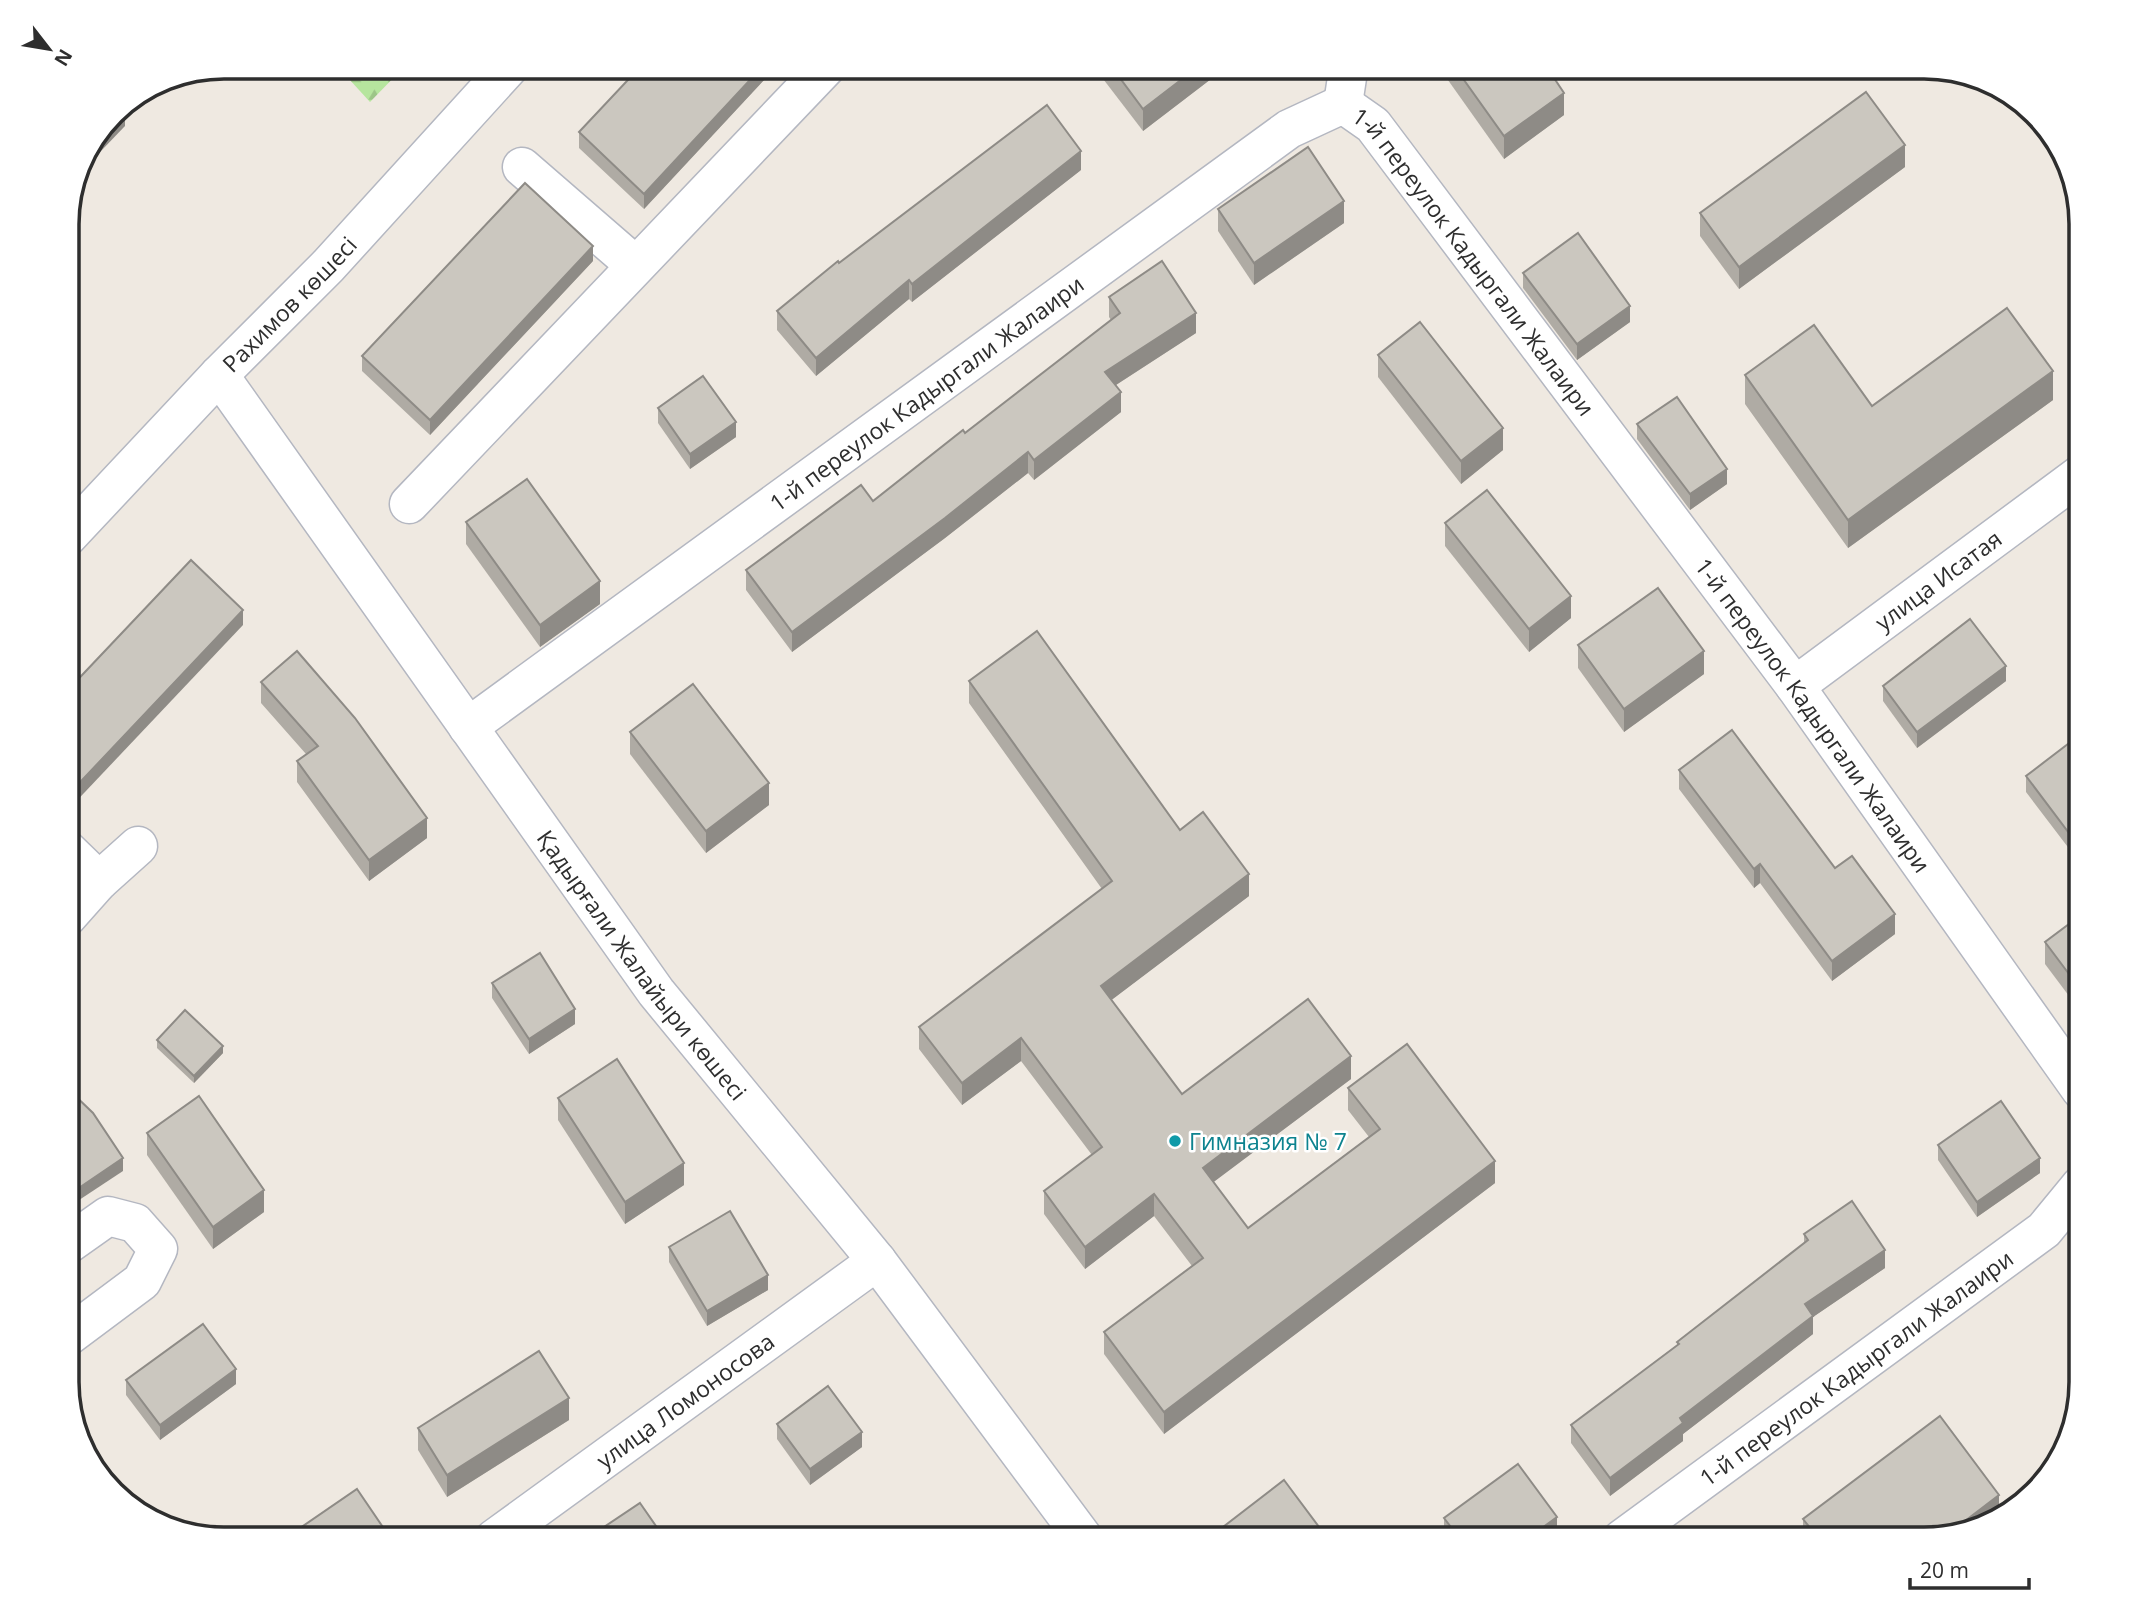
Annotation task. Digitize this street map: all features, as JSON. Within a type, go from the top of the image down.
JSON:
[{"type":"street","name":"Рахимов көшесі","points":[[79,524],[219,375],[328,266],[497,79]]},
{"type":"street","points":[[409,505],[814,79]]},
{"type":"street","points":[[1343,104],[1347,79]]},
{"type":"street","name":"1-й переулок Кадыргали Жалаири","points":[[468,727],[1289,129],[1343,104],[1373,125],[1795,686],[2069,1073]]},
{"type":"street","points":[[522,167],[635,265]]},
{"type":"street","name":"Қадырғали Жалайыри көшесі","points":[[219,375],[656,992],[877,1261],[1075,1527]]},
{"type":"street","name":"улица Исатая","points":[[1795,686],[2069,483]]},
{"type":"street","points":[[79,904],[99,881],[138,846]]},
{"type":"street","points":[[79,862],[99,881]]},
{"type":"street","name":"1-й переулок Кадыргали Жалаири","points":[[1638,1527],[2044,1230],[2069,1200]]},
{"type":"street","points":[[79,1237],[108,1216],[135,1223],[158,1249],[142,1281],[79,1327]]},
{"type":"street","name":"улица Ломоносова","points":[[511,1527],[877,1261]]},
{"type":"green space","points":[[349,79],[392,79],[370,102]]},
{"type":"building","points":[[629,79],[751,79],[644,194],[579,132]]},
{"type":"building","points":[[1121,79],[1182,79],[1143,109]]},
{"type":"building","points":[[1463,79],[1555,79],[1564,93],[1504,136]]},
{"type":"building","points":[[1866,92],[1905,145],[1739,267],[1700,213]]},
{"type":"building","points":[[1047,105],[1081,151],[912,284],[909,280],[816,358],[777,311],[838,261],[839,263]]},
{"type":"building","points":[[1308,147],[1344,201],[1254,263],[1218,209]]},
{"type":"building","points":[[525,183],[593,246],[430,420],[362,356]]},
{"type":"building","points":[[1578,233],[1630,306],[1577,344],[1523,273]]},
{"type":"building","points":[[1162,261],[1196,313],[1105,372],[1121,392],[1034,460],[1028,452],[945,518],[792,632],[746,570],[861,485],[873,501],[963,430],[965,433],[1120,313],[1109,297]]},
{"type":"building","points":[[2007,308],[2053,371],[1848,520],[1745,375],[1814,325],[1872,406]]},
{"type":"building","points":[[1420,322],[1503,428],[1461,461],[1378,355]]},
{"type":"building","points":[[703,376],[736,422],[690,454],[658,408]]},
{"type":"building","points":[[1677,397],[1727,469],[1690,494],[1637,424]]},
{"type":"building","points":[[527,479],[600,581],[540,625],[466,522]]},
{"type":"building","points":[[1487,490],[1571,596],[1529,629],[1445,523]]},
{"type":"building","points":[[191,560],[243,610],[79,783],[79,678]]},
{"type":"building","points":[[1658,588],[1704,651],[1624,709],[1578,645]]},
{"type":"building","points":[[1970,619],[2006,666],[1917,732],[1883,686]]},
{"type":"building","name":"Гимназия № 7","points":[[1037,631],[1180,830],[1203,812],[1249,874],[1101,986],[1182,1094],[1308,999],[1351,1056],[1203,1168],[1248,1228],[1380,1129],[1348,1088],[1407,1044],[1495,1161],[1164,1412],[1104,1332],[1203,1258],[1154,1194],[1085,1247],[1044,1191],[1102,1147],[1021,1038],[962,1083],[919,1027],[1112,881],[969,681]]},
{"type":"building","points":[[297,651],[355,718],[427,818],[369,860],[297,761],[318,746],[261,682]]},
{"type":"building","points":[[693,684],[769,783],[706,831],[630,732]]},
{"type":"building","points":[[1732,730],[1835,868],[1852,856],[1895,914],[1832,961],[1760,864],[1754,869],[1679,770]]},
{"type":"building","points":[[2069,743],[2069,833],[2026,776]]},
{"type":"building","points":[[2069,924],[2069,974],[2045,942]]},
{"type":"building","points":[[540,953],[575,1009],[529,1039],[492,983]]},
{"type":"building","points":[[185,1010],[223,1046],[194,1076],[157,1040]]},
{"type":"building","points":[[617,1059],[684,1163],[625,1202],[558,1098]]},
{"type":"building","points":[[199,1096],[264,1190],[213,1227],[147,1133]]},
{"type":"building","points":[[79,1100],[93,1113],[123,1158],[79,1188]]},
{"type":"building","points":[[2001,1101],[2040,1158],[1977,1202],[1938,1145]]},
{"type":"building","points":[[1852,1201],[1885,1250],[1805,1304],[1813,1316],[1680,1418],[1683,1423],[1610,1478],[1571,1425],[1679,1344],[1677,1342],[1808,1240],[1804,1234]]},
{"type":"building","points":[[730,1211],[768,1275],[707,1311],[669,1247]]},
{"type":"building","points":[[203,1324],[236,1369],[160,1425],[126,1380]]},
{"type":"building","points":[[539,1351],[569,1398],[447,1475],[418,1428]]},
{"type":"building","points":[[828,1386],[862,1432],[810,1469],[777,1424]]},
{"type":"building","points":[[1940,1416],[1999,1495],[1965,1521],[1943,1526],[1809,1527],[1803,1519]]},
{"type":"building","points":[[1518,1464],[1557,1517],[1543,1527],[1451,1527],[1444,1518]]},
{"type":"building","points":[[1284,1480],[1319,1527],[1223,1527]]},
{"type":"building","points":[[357,1489],[383,1527],[302,1527]]},
{"type":"building","points":[[640,1503],[657,1527],[604,1527]]},
{"type":"place","name":"Гимназия № 7","points":[[1175,1141]]}]
